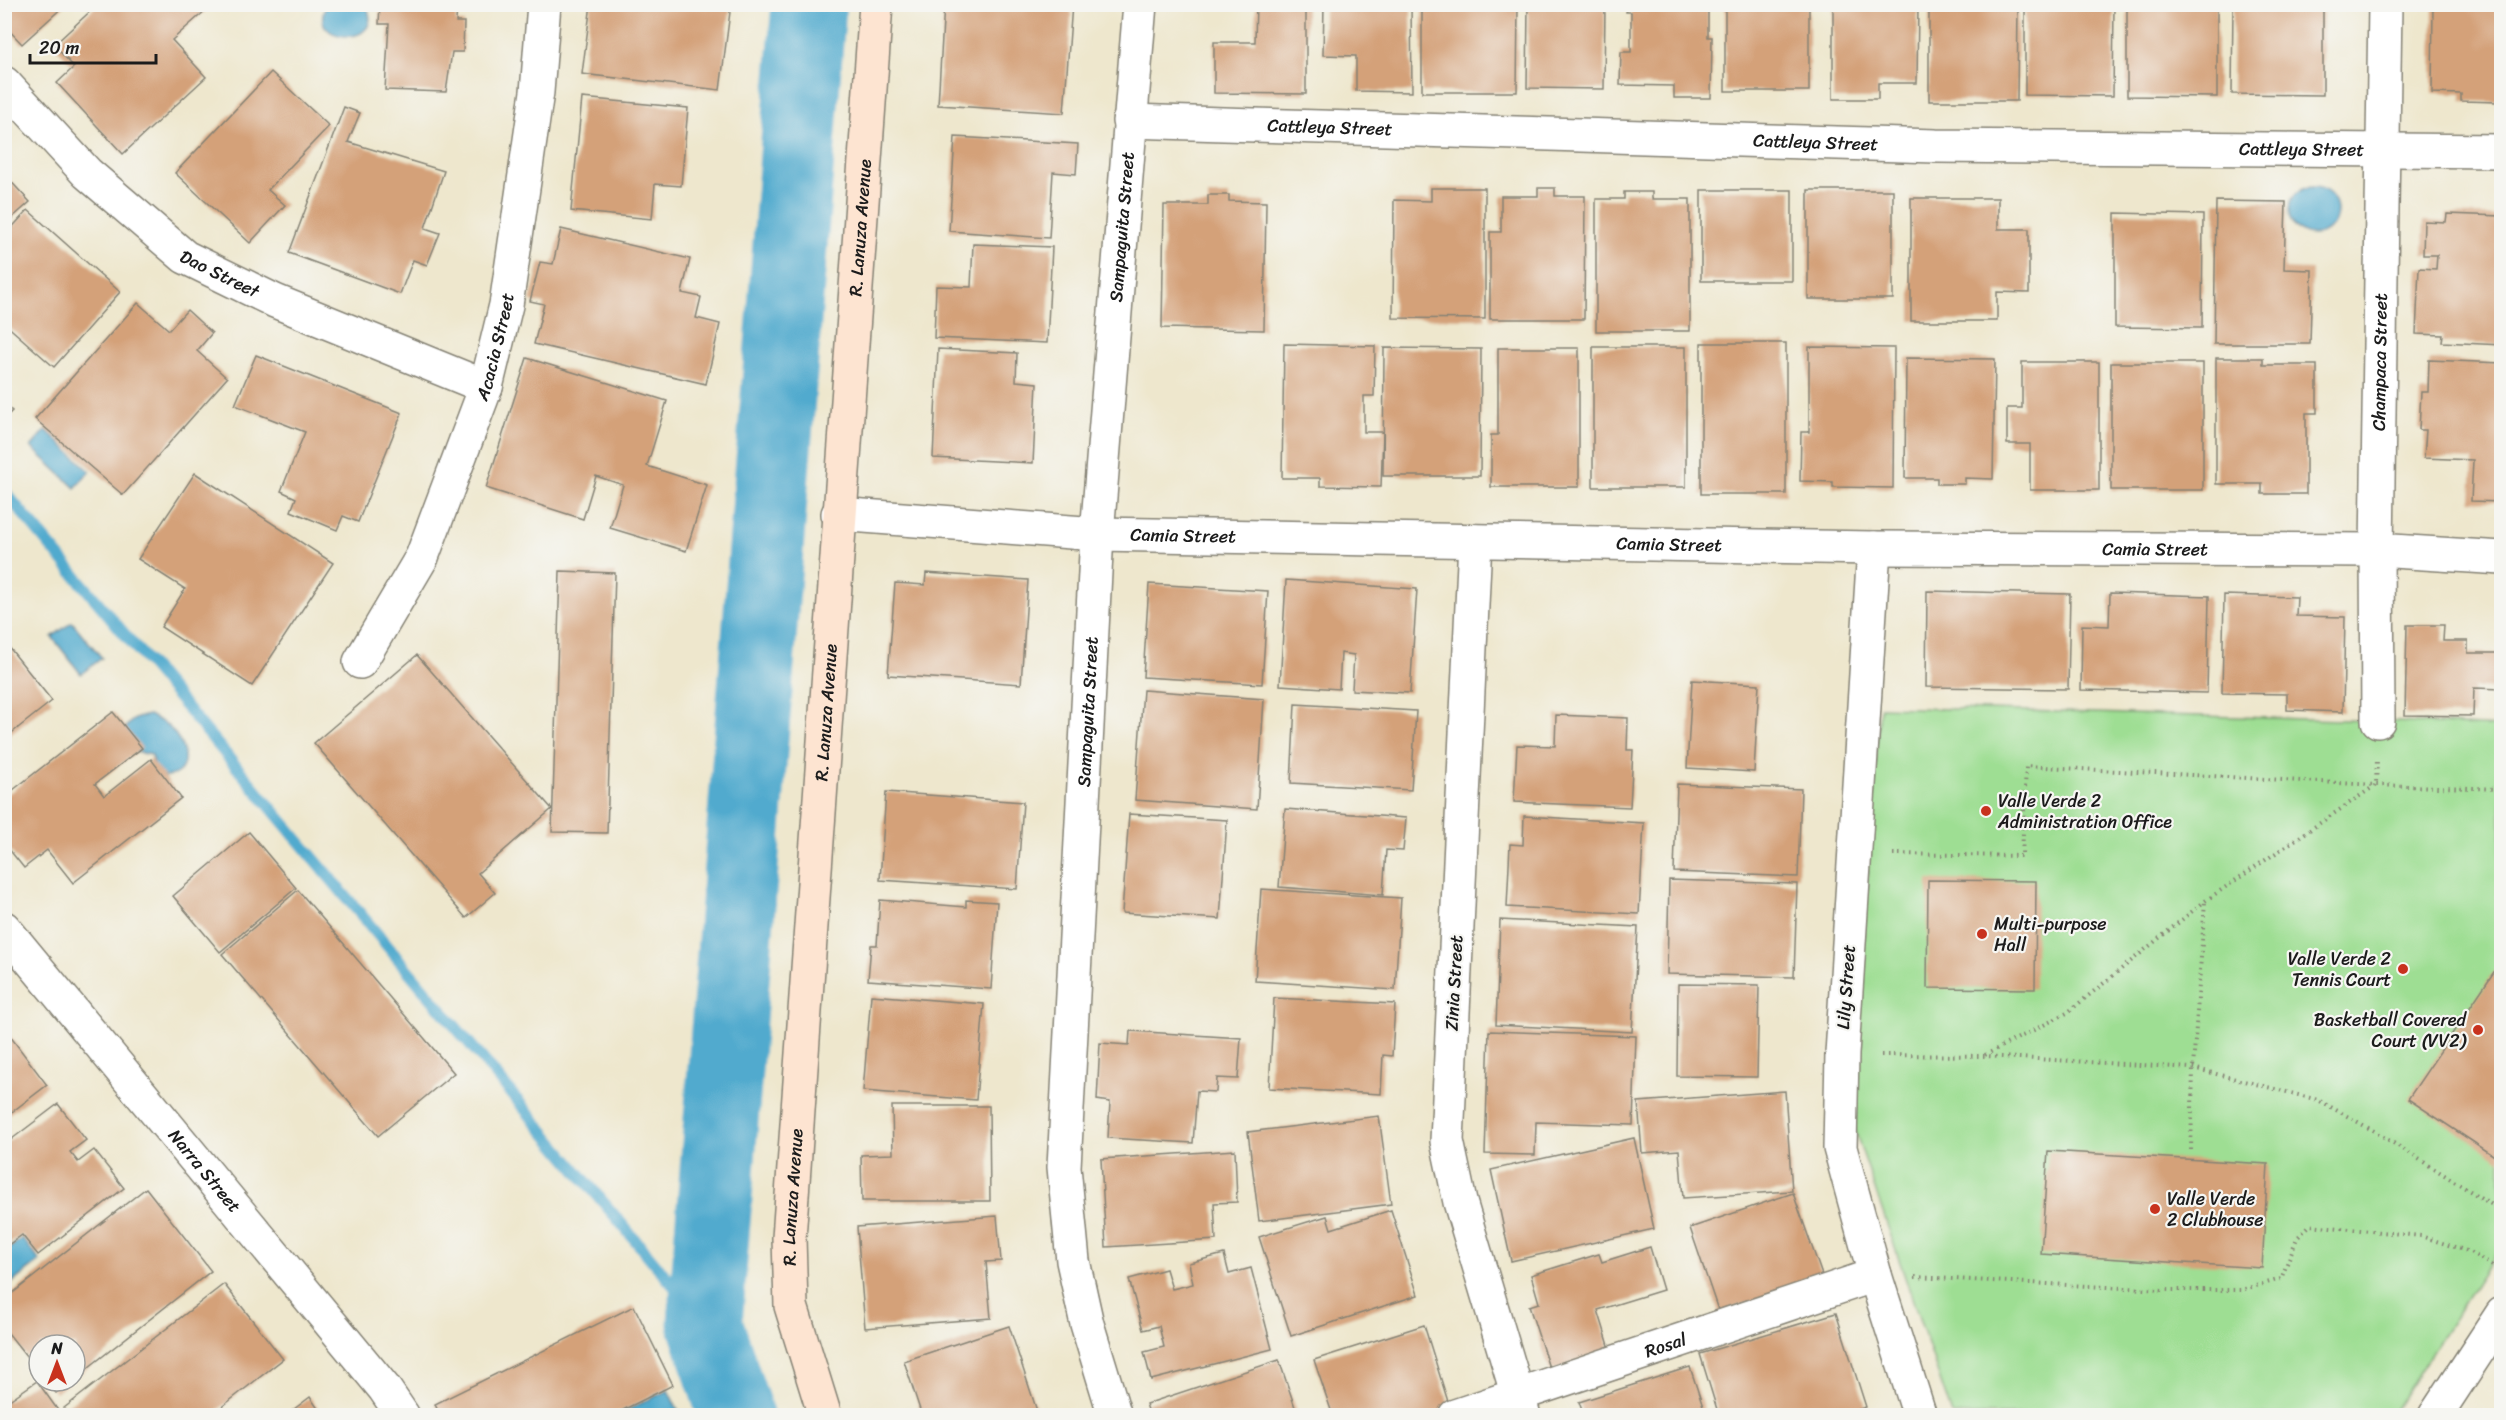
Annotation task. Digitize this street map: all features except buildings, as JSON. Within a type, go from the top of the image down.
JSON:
[{"type":"main road","name":"R. Lanuza Avenue","points":[[825,1416],[791,1306],[789,1238],[838,514],[876,4]]},
{"type":"street","name":"Acacia Street","points":[[360,662],[422,557],[486,387],[506,305],[537,92],[544,4]]},
{"type":"street","name":"Sampaguita Street","points":[[1115,1416],[1087,1324],[1073,1261],[1064,1167],[1097,534],[1140,4]]},
{"type":"street","name":"Champaca Street","points":[[2378,721],[2377,550],[2385,4]]},
{"type":"street","name":"Dao Street","points":[[4,83],[87,173],[185,257],[275,301],[486,387]]},
{"type":"street","name":"Cattleya Street","points":[[1129,121],[1936,146],[2502,151]]},
{"type":"street","name":"Camia Street","points":[[838,514],[1097,534],[1874,548],[2377,550],[2502,558]]},
{"type":"street","name":"Zinia Street","points":[[1475,541],[1447,1141],[1460,1202],[1521,1405]]},
{"type":"street","name":"Lily Street","points":[[1874,548],[1842,1054],[1840,1148],[1875,1275],[1920,1416]]},
{"type":"street","name":"Narra Street","points":[[4,928],[384,1388],[403,1416]]},
{"type":"street","name":"Rosal","points":[[1455,1416],[1521,1405],[1875,1275]]},
{"type":"street","points":[[2435,1416],[2502,1314]]},
{"type":"path","points":[[2376,785],[2378,721]]},
{"type":"path","points":[[1856,853],[2022,856],[2026,766],[2376,785],[2502,789]]},
{"type":"path","points":[[1984,1056],[2067,1013],[2205,901],[2376,785]]},
{"type":"path","points":[[2191,1150],[2193,1068],[2205,901]]},
{"type":"path","points":[[1842,1054],[1984,1056],[2193,1068],[2318,1100],[2374,1131],[2502,1211]]},
{"type":"path","points":[[1875,1275],[2164,1290],[2241,1290],[2281,1279],[2297,1238],[2310,1225],[2421,1236],[2470,1252],[2502,1272]]},
{"type":"green space","points":[[1880,707],[2378,721],[2501,727],[2501,1246],[2391,1415],[1952,1415],[1850,1116]]},
{"type":"water","points":[[327,5],[366,5],[370,19],[366,29],[357,35],[335,34],[326,28],[323,18]]},
{"type":"water","points":[[2313,187],[2330,194],[2337,211],[2330,228],[2313,235],[2296,228],[2289,211],[2296,194]]},
{"type":"water","points":[[46,430],[90,471],[75,488],[31,447]]},
{"type":"water","points":[[72,622],[102,658],[81,674],[52,637]]},
{"type":"water","points":[[149,715],[168,726],[180,743],[183,751],[183,766],[172,776],[161,777],[155,771],[152,755],[136,752],[123,734],[133,720]]},
{"type":"water","points":[[22,1238],[40,1261],[5,1288],[5,1252]]},
{"type":"water","points":[[668,1390],[679,1413],[675,1415],[617,1415]]},
{"type":"waterway","points":[[736,1416],[705,1323],[809,4]]},
{"type":"waterway","points":[[4,491],[705,1323]]},
{"type":"place","name":"Valle Verde 2 Administration Office","points":[[1986,811]]},
{"type":"place","name":"Multi-purpose Hall","points":[[1982,934]]},
{"type":"place","name":"Valle Verde 2 Tennis Court","points":[[2403,969]]},
{"type":"place","name":"Basketball Covered Court (VV2)","points":[[2478,1030]]},
{"type":"place","name":"Valle Verde 2 Clubhouse","points":[[2155,1209]]}]
